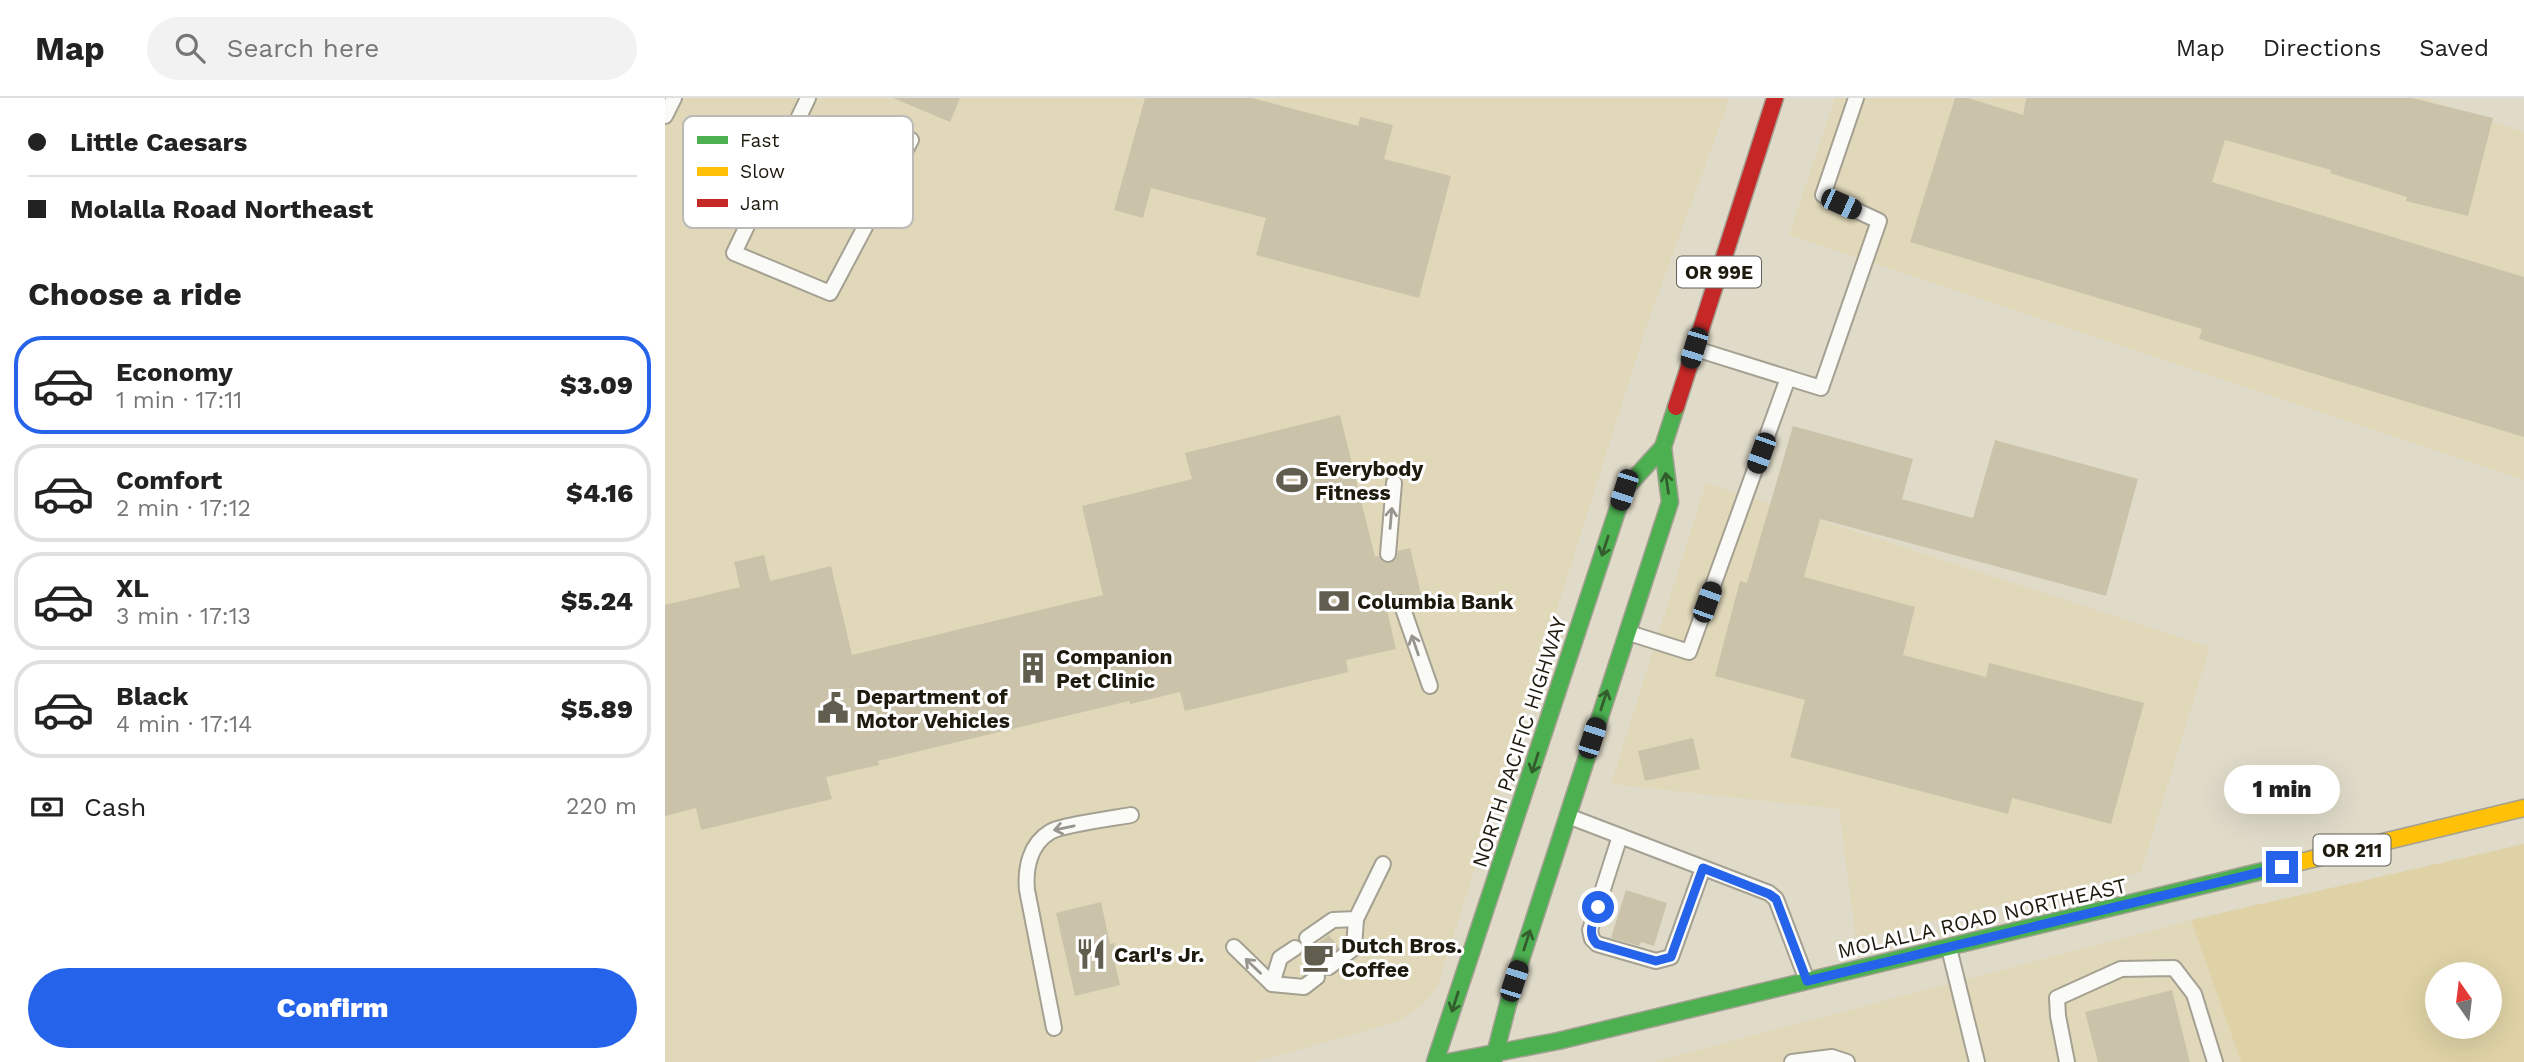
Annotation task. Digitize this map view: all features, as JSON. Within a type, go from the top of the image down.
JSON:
[{"type":"main road","name":"NORTH PACIFIC HIGHWAY","points":[[1495,1058],[1514,981],[1567,816],[1622,630],[1670,502],[1663,447],[1775,98]]},
{"type":"main road","name":"NORTH PACIFIC HIGHWAY","points":[[1436,1062],[1587,621],[1624,490],[1663,447]]},
{"type":"main road","name":"MOLALLA ROAD NORTHEAST","points":[[1448,1062],[1495,1058],[2524,808]]},
{"type":"lane","points":[[665,116],[674,98]]},
{"type":"lane","points":[[799,116],[808,98]]},
{"type":"lane","points":[[1694,348],[1821,388],[1879,221],[1823,195],[1856,98]]},
{"type":"lane","points":[[746,228],[734,253],[830,293],[864,228]]},
{"type":"lane","points":[[1622,630],[1689,652],[1788,378]]},
{"type":"lane","points":[[1388,554],[1394,483]]},
{"type":"lane","points":[[1401,603],[1430,687]]},
{"type":"lane","points":[[1054,1028],[1027,890],[1026,871],[1036,846],[1051,831],[1131,815]]},
{"type":"lane","points":[[1567,816],[1769,894],[1776,899],[1807,981]]},
{"type":"lane","points":[[1620,836],[1590,930],[1592,939],[1597,944],[1656,961],[1671,957],[1703,868]]},
{"type":"lane","points":[[1329,967],[1354,947],[1356,919],[1383,864]]},
{"type":"lane","points":[[1307,938],[1333,920],[1356,919]]},
{"type":"lane","points":[[1234,947],[1272,984],[1304,987],[1317,977]]},
{"type":"lane","points":[[1949,947],[1977,1062]]},
{"type":"lane","points":[[1272,984],[1280,958],[1295,948]]},
{"type":"lane","points":[[2067,1062],[2057,998],[2121,969],[2175,968],[2194,994],[2215,1062]]},
{"type":"lane","points":[[1792,1062],[1832,1058],[1847,1062]]},
{"type":"shaded area","points":[[665,98],[1730,98],[1648,322],[1438,985],[1424,1004],[1397,1022],[1255,1062],[665,1062]]},
{"type":"shaded area","points":[[1835,98],[2424,98],[2524,132],[2524,480],[1789,235]]},
{"type":"shaded area","points":[[1706,483],[2210,647],[2141,872],[1856,939],[1839,809],[1611,784]]},
{"type":"shaded area","points":[[2524,844],[2524,1062],[2241,1062],[2191,920]]},
{"type":"shaded area","points":[[2191,920],[2241,1062],[1652,1062]]},
{"type":"building","points":[[893,98],[960,98],[950,122]]},
{"type":"building","points":[[1145,98],[1252,98],[1358,126],[1360,117],[1393,125],[1384,159],[1451,176],[1419,298],[1256,255],[1266,218],[1151,188],[1143,218],[1114,210]]},
{"type":"building","points":[[1955,98],[1968,98],[2023,115],[2026,98],[2412,98],[2493,118],[2468,216],[2406,201],[2407,197],[2330,173],[2331,170],[2225,140],[2212,182],[2524,277],[2524,437],[2199,339],[2202,329],[1910,242]]},
{"type":"building","points":[[1340,415],[1375,557],[1379,556],[1383,562],[1391,563],[1396,559],[1398,551],[1410,548],[1422,598],[1410,601],[1407,595],[1398,594],[1393,597],[1392,605],[1386,606],[1396,649],[1346,660],[1348,672],[1185,711],[1180,692],[1130,704],[1129,701],[878,761],[879,765],[826,777],[832,799],[701,830],[696,808],[665,816],[665,605],[740,587],[734,562],[764,555],[770,581],[831,566],[852,655],[1103,595],[1082,506],[1192,479],[1185,453]]},
{"type":"building","points":[[1793,426],[1913,459],[1902,499],[1973,518],[1995,440],[2138,479],[2106,596],[1820,519],[1804,577],[1915,607],[1903,655],[1986,677],[1989,663],[2144,703],[2111,824],[2012,798],[2008,814],[1790,757],[1805,700],[1715,676],[1740,581],[1747,583]]},
{"type":"building","points":[[1693,738],[1700,769],[1645,781],[1638,751]]},
{"type":"building","points":[[1626,890],[1667,903],[1654,946],[1641,942],[1639,946],[1611,938]]},
{"type":"building","name":"Carl's Jr.","points":[[1101,902],[1110,944],[1114,943],[1119,963],[1115,964],[1120,985],[1075,996],[1056,913]]},
{"type":"building","points":[[1329,935],[1339,948],[1323,960],[1319,967],[1311,969],[1301,956]]},
{"type":"building","points":[[2172,990],[2190,1062],[2098,1062],[2085,1012]]},
{"type":"traffic: fast","points":[[1435,1062],[1624,490],[1663,447],[1676,407]]},
{"type":"traffic: fast","points":[[1493,1062],[1514,981],[1670,502],[1663,447]]},
{"type":"traffic: fast","points":[[1448,1062],[1558,1041],[2271,869]]},
{"type":"traffic: slow","points":[[2271,869],[2524,808]]},
{"type":"traffic: jam","points":[[1676,407],[1775,98]]},
{"type":"place","name":"Everybody Fitness","points":[[1292,480]]},
{"type":"place","name":"Columbia Bank","points":[[1334,601]]},
{"type":"place","name":"Companion Pet Clinic","points":[[1033,668]]},
{"type":"place","name":"Department of Motor Vehicles","points":[[833,708]]},
{"type":"place","name":"Carl's Jr.","points":[[1091,954]]},
{"type":"place","name":"Dutch Bros. Coffee","points":[[1318,957]]},
{"type":"route","points":[[1598,907],[1590,930],[1592,939],[1597,944],[1656,961],[1663,960],[1671,957],[1703,868],[1776,899],[1807,981],[2282,867]]}]
